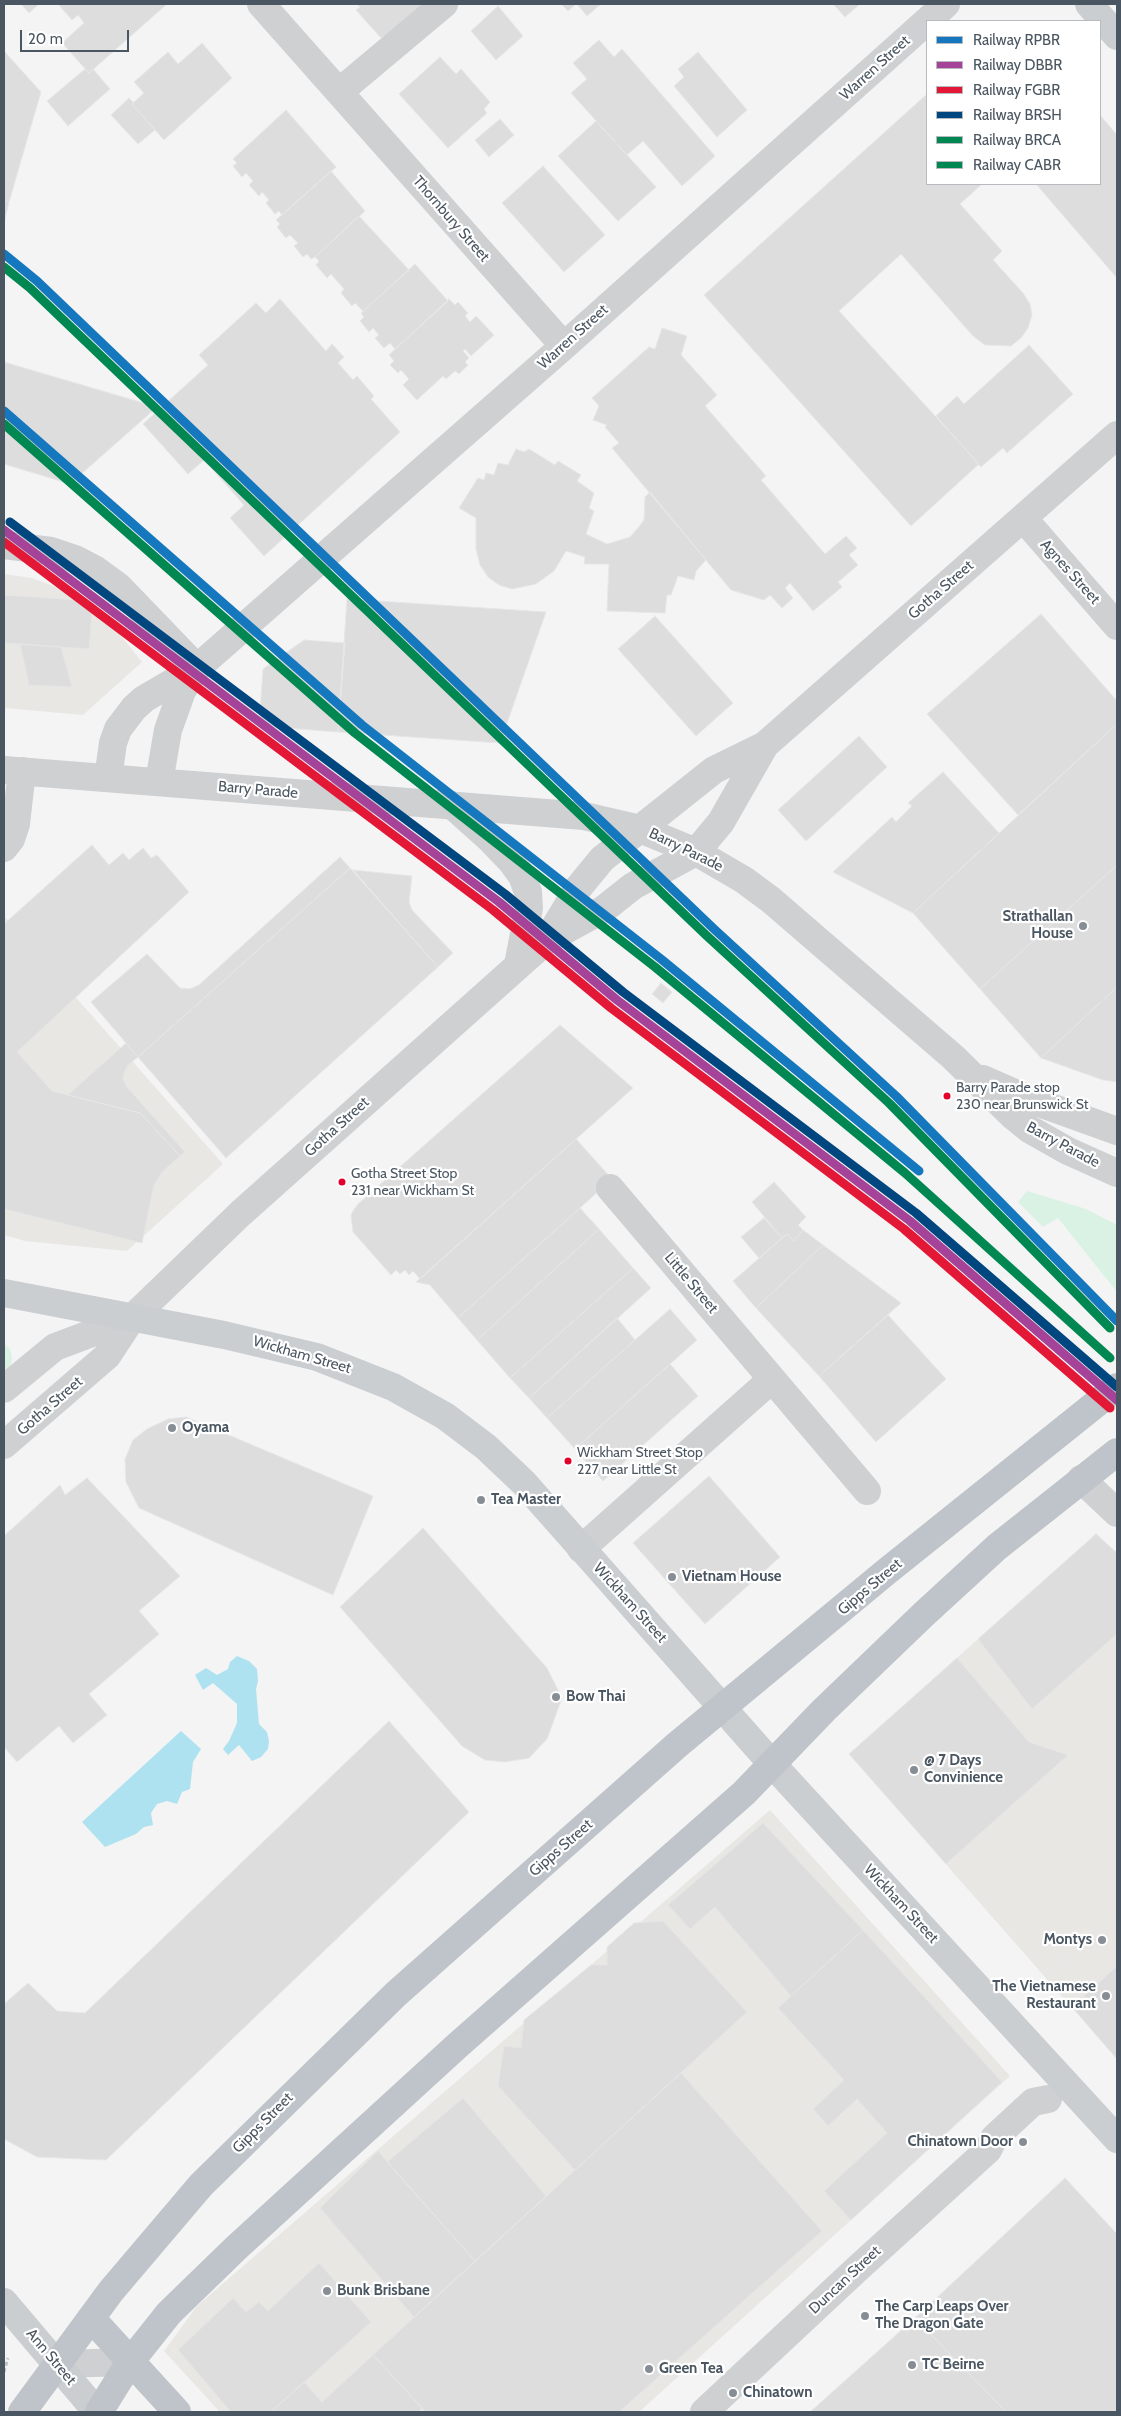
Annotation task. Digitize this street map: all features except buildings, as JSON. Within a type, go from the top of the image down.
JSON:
[{"type":"highway","name":"Gipps Street","points":[[22,2412],[142,2252],[201,2185],[336,2050],[454,1941],[677,1745],[886,1572],[1117,1387]]},
{"type":"highway","points":[[98,2412],[130,2362],[169,2313],[236,2248],[406,2092],[773,1765],[824,1710],[924,1614],[997,1548],[1117,1452]]},
{"type":"highway","points":[[91,2318],[177,2412]]},
{"type":"main road","points":[[1089,4],[1117,36]]},
{"type":"main road","name":"Wickham Street","points":[[4,1293],[224,1335],[317,1357],[393,1387],[445,1416],[486,1447],[524,1483],[724,1708],[1056,2091],[1117,2139]]},
{"type":"main road","name":"Ann Street","points":[[4,2302],[98,2412]]},
{"type":"street","name":"Thornbury Street","points":[[261,4],[564,346]]},
{"type":"street","points":[[339,92],[444,4]]},
{"type":"street","name":"Warren Street","points":[[928,20],[946,4]]},
{"type":"street","name":"Warren Street","points":[[108,778],[113,743],[118,729],[134,708],[144,699],[196,668],[564,346],[926,22]]},
{"type":"street","name":"Gotha Street","points":[[547,940],[579,887],[602,859],[714,770],[765,746],[1117,435]]},
{"type":"street","name":"Agnes Street","points":[[1022,518],[1117,626]]},
{"type":"street","points":[[4,544],[51,551],[75,559],[96,570],[118,586],[196,668]]},
{"type":"street","name":"Warren Street","points":[[160,782],[168,730],[182,691],[196,668]]},
{"type":"street","name":"Gotha Street","points":[[4,1445],[106,1356],[132,1318],[241,1213],[547,940],[604,909],[633,886],[696,852],[721,822],[765,746]]},
{"type":"street","points":[[4,848],[11,839],[16,824],[13,771]]},
{"type":"street","name":"Barry Parade","points":[[13,771],[584,816],[640,829],[696,852],[744,880],[771,900],[968,1072],[1029,1129],[1068,1151],[1117,1173]]},
{"type":"street","points":[[452,805],[490,839],[512,862],[522,876],[528,892],[529,908],[518,965]]},
{"type":"street","name":"Barry Parade","points":[[968,1072],[1031,1100],[1117,1131]]},
{"type":"street","name":"Little Street","points":[[610,1188],[867,1492]]},
{"type":"street","name":"Gotha Street","points":[[4,1389],[56,1347],[132,1318]]},
{"type":"street","points":[[581,1549],[772,1379]]},
{"type":"street","points":[[1081,1479],[1117,1513]]},
{"type":"street","name":"Duncan Street","points":[[704,2412],[988,2150],[994,2138],[1033,2102],[1056,2091]]},
{"type":"street","points":[[57,2364],[130,2362]]},
{"type":"path","points":[[4,2372],[8,2358]]},
{"type":"shaded area","points":[[4,574],[32,578],[93,601],[142,662],[83,715],[4,708]]},
{"type":"shaded area","points":[[4,916],[223,1164],[127,1251],[25,1241],[4,1235]]},
{"type":"shaded area","points":[[1096,1534],[1117,1553],[1117,2059],[849,1754]]},
{"type":"shaded area","points":[[770,1810],[1010,2076],[639,2412],[220,2412],[164,2351],[197,2306]]},
{"type":"green space","points":[[1027,1191],[1086,1209],[1117,1225],[1117,1292],[1058,1218],[1043,1227],[1018,1202]]},
{"type":"green space","points":[[4,1344],[10,1349],[12,1357],[11,1365],[4,1371]]},
{"type":"water","points":[[237,1656],[249,1661],[257,1669],[258,1681],[256,1689],[259,1724],[267,1732],[269,1741],[268,1749],[261,1757],[252,1761],[239,1745],[228,1755],[223,1749],[237,1723],[237,1704],[213,1683],[203,1690],[195,1675],[206,1668],[217,1675],[228,1669],[230,1662]]},
{"type":"water","points":[[181,1731],[201,1749],[193,1762],[190,1789],[182,1792],[177,1804],[167,1801],[157,1804],[151,1813],[153,1825],[144,1827],[136,1834],[105,1847],[82,1822]]},
{"type":"rail line","name":"RPBR","points":[[4,254],[37,281],[714,929],[896,1096],[1117,1321]]},
{"type":"rail line","name":"BRCA","points":[[4,267],[30,288],[707,936],[889,1103],[1110,1328]]},
{"type":"rail line","name":"RPBR","points":[[4,411],[362,725],[661,959],[919,1171]]},
{"type":"rail line","name":"CABR","points":[[4,424],[355,733],[655,967],[905,1173],[1110,1358]]},
{"type":"rail line","name":"BRSH","points":[[10,522],[505,894],[623,992],[916,1213],[1117,1387]]},
{"type":"rail line","name":"DBBR","points":[[4,530],[499,902],[617,1000],[910,1221],[1117,1400]]},
{"type":"rail line","name":"FGBR","points":[[4,542],[493,910],[611,1008],[904,1229],[1110,1408]]},
{"type":"place","name":"Strathallan House","points":[[1083,926]]},
{"type":"place","name":"Barry Parade stop 230 near Brunswick St","points":[[947,1096]]},
{"type":"place","name":"Gotha Street Stop 231 near Wickham St","points":[[342,1182]]},
{"type":"place","name":"Oyama","points":[[172,1428]]},
{"type":"place","name":"Wickham Street Stop 227 near Little St","points":[[568,1461]]},
{"type":"place","name":"Tea Master","points":[[481,1500]]},
{"type":"place","name":"Vietnam House","points":[[672,1577]]},
{"type":"place","name":"Bow Thai","points":[[556,1697]]},
{"type":"place","name":"@ 7 Days Convinience","points":[[914,1770]]},
{"type":"place","name":"Montys","points":[[1102,1940]]},
{"type":"place","name":"The Vietnamese Restaurant","points":[[1106,1996]]},
{"type":"place","name":"Chinatown Door","points":[[1023,2142]]},
{"type":"place","name":"Bunk Brisbane","points":[[327,2291]]},
{"type":"place","name":"The Carp Leaps Over The Dragon Gate","points":[[865,2316]]},
{"type":"place","name":"TC Beirne","points":[[912,2365]]},
{"type":"place","name":"Green Tea","points":[[649,2369]]},
{"type":"place","name":"Chinatown","points":[[733,2393]]}]
